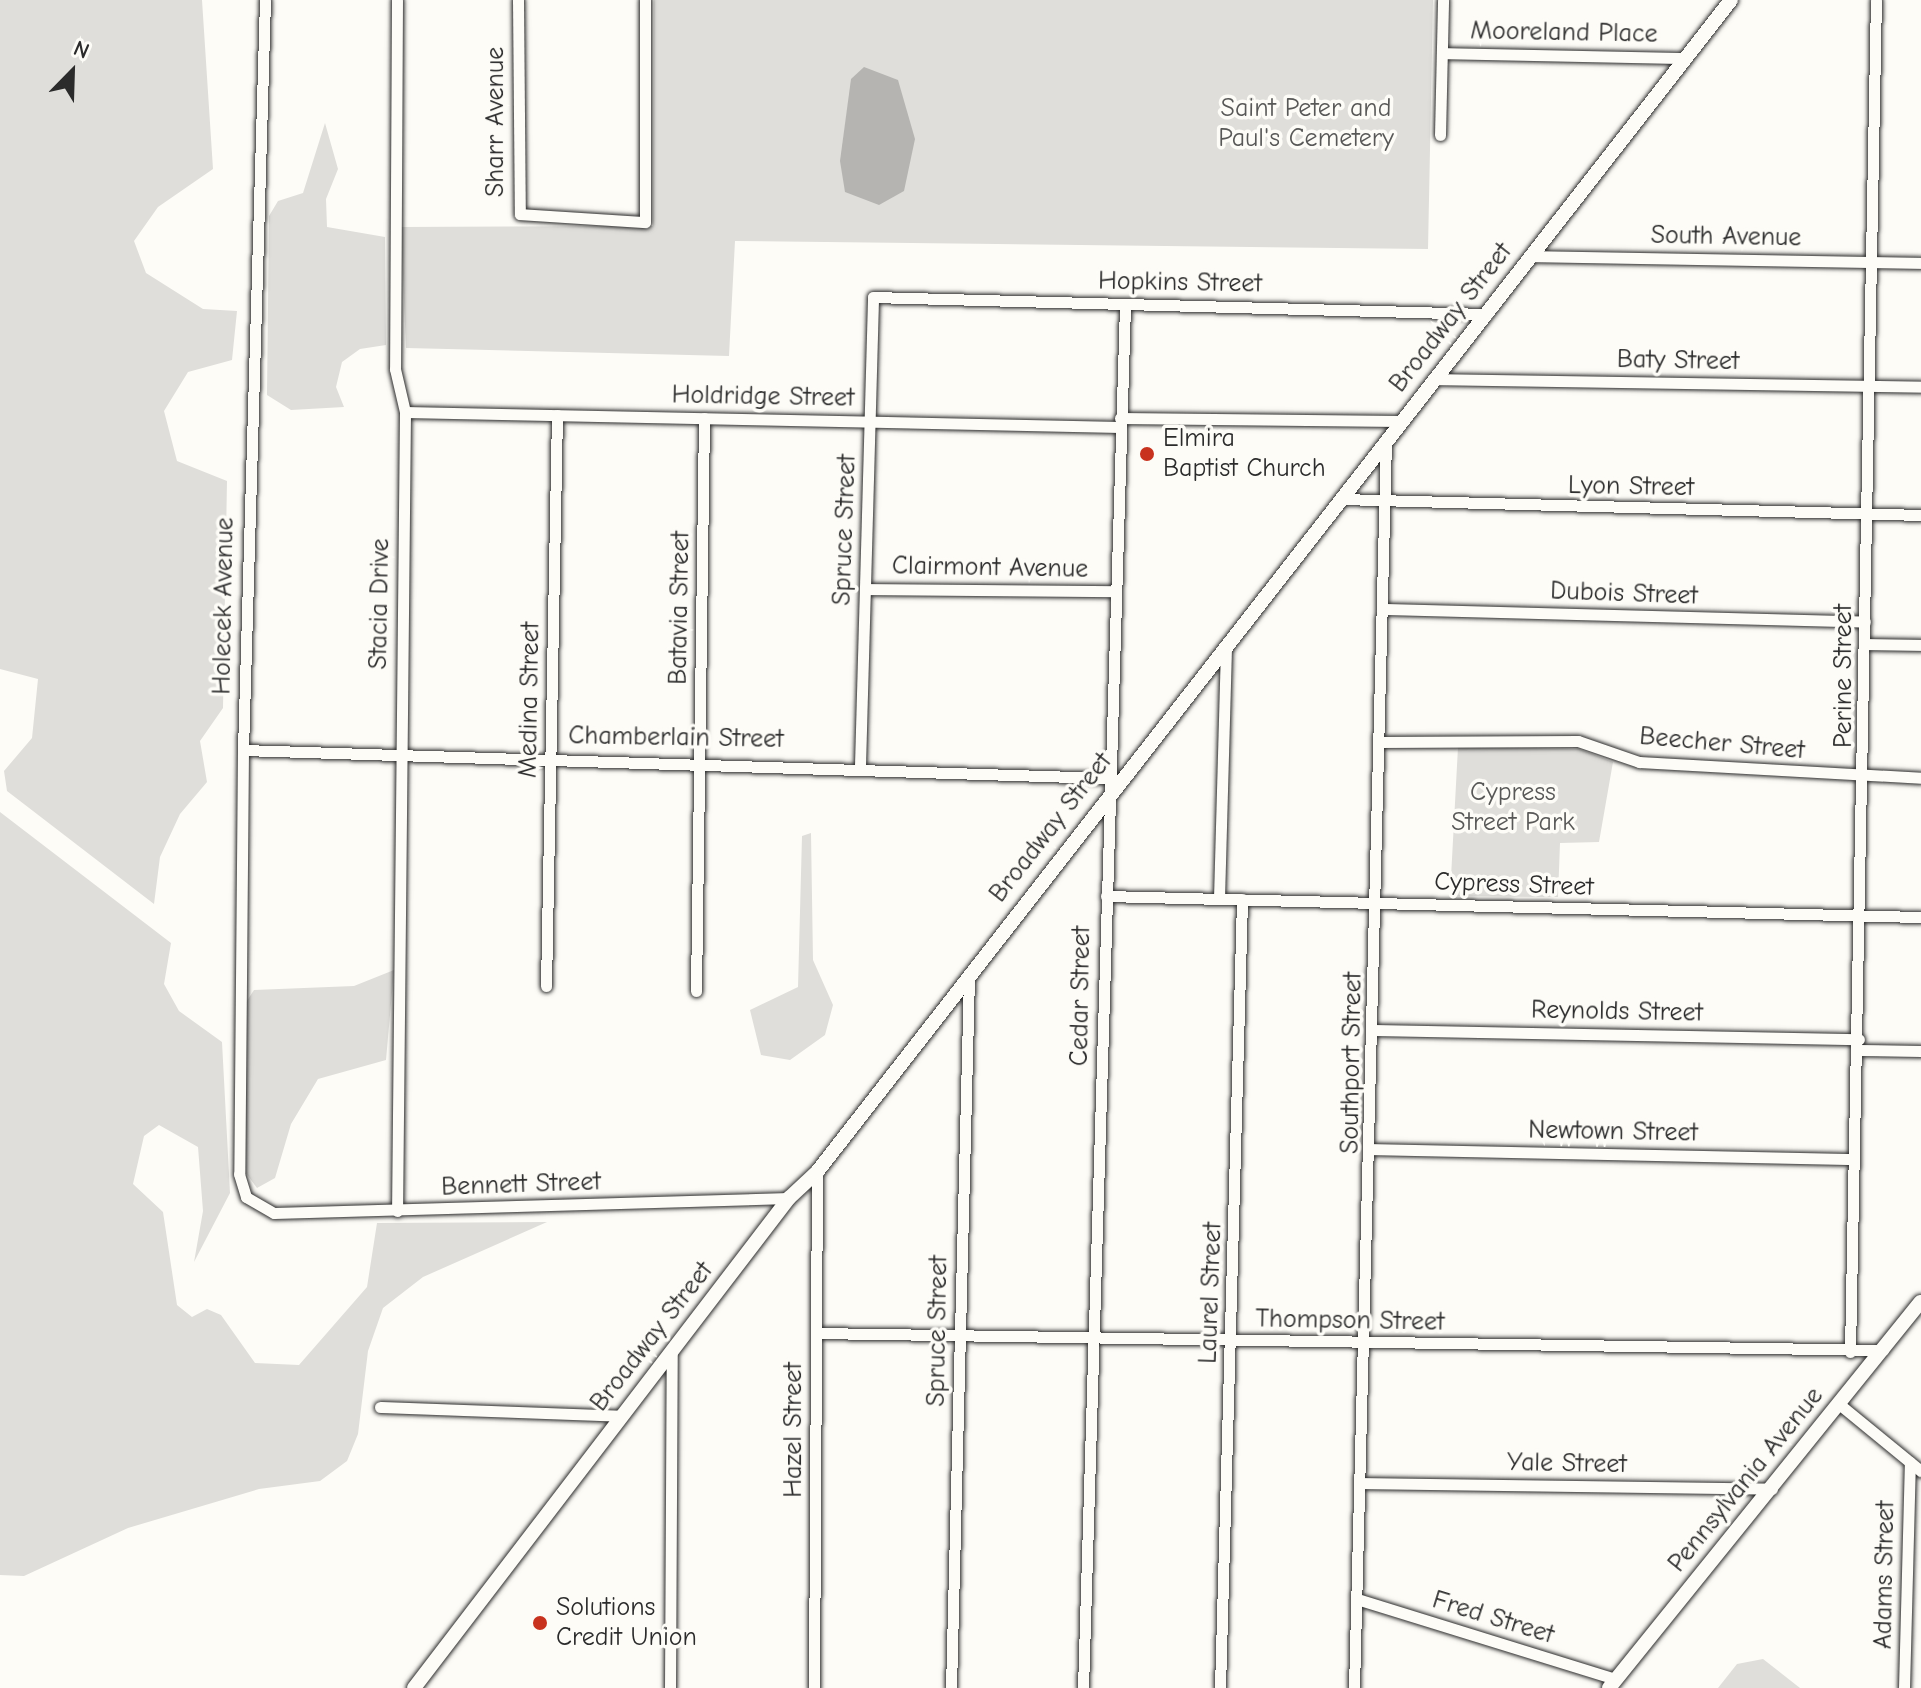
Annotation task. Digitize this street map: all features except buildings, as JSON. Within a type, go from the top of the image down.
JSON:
[{"type":"street","name":"Holecek Avenue","points":[[256,1207],[239,1174],[243,750],[265,0]]},
{"type":"street","name":"Stacia Drive","points":[[397,0],[395,369],[405,412],[397,1211]]},
{"type":"street","name":"Sharr Avenue","points":[[518,0],[520,214],[645,222],[645,0]]},
{"type":"street","points":[[1440,135],[1443,0]]},
{"type":"street","name":"Broadway Street","points":[[414,1688],[789,1198],[817,1172],[1106,794],[1226,646],[1731,0]]},
{"type":"street","name":"Perine Street","points":[[1850,1352],[1866,778],[1868,644],[1865,622],[1870,514],[1876,0]]},
{"type":"street","name":"Mooreland Place","points":[[1442,53],[1686,58]]},
{"type":"street","name":"South Avenue","points":[[1530,256],[1921,263]]},
{"type":"street","name":"Hopkins Street","points":[[873,297],[1487,314]]},
{"type":"street","name":"Spruce Street","points":[[860,765],[873,297]]},
{"type":"street","name":"Cedar Street","points":[[1083,1688],[1096,1338],[1106,794],[1125,304]]},
{"type":"street","name":"Baty Street","points":[[1433,379],[1921,387]]},
{"type":"street","name":"Holdridge Street","points":[[405,412],[871,421],[1400,421]]},
{"type":"street","name":"Medina Street","points":[[546,986],[557,415]]},
{"type":"street","name":"Batavia Street","points":[[696,991],[704,418]]},
{"type":"street","name":"Southport Street","points":[[1354,1688],[1368,1344],[1386,440]]},
{"type":"street","name":"Lyon Street","points":[[1341,499],[1384,503],[1921,515]]},
{"type":"street","name":"Clairmont Avenue","points":[[865,589],[1115,591]]},
{"type":"street","name":"Dubois Street","points":[[1382,609],[1865,622]]},
{"type":"street","points":[[1868,644],[1921,645]]},
{"type":"street","points":[[1219,898],[1226,646]]},
{"type":"street","name":"Beecher Street","points":[[1378,742],[1578,741],[1639,762],[1866,778],[1921,778]]},
{"type":"street","name":"Chamberlain Street","points":[[243,750],[700,759],[1107,778]]},
{"type":"street","name":"Cypress Street","points":[[1106,896],[1921,917]]},
{"type":"street","name":"Laurel Street","points":[[1220,1688],[1242,899]]},
{"type":"street","name":"Spruce Street","points":[[951,1688],[969,975]]},
{"type":"street","name":"Reynolds Street","points":[[1374,1030],[1859,1044],[1921,1051]]},
{"type":"street","name":"Newtown Street","points":[[1372,1149],[1854,1159]]},
{"type":"street","name":"Hazel Street","points":[[814,1688],[817,1172]]},
{"type":"street","name":"Bennett Street","points":[[256,1207],[274,1213],[397,1211],[789,1198]]},
{"type":"street","name":"Pennsylvania Avenue","points":[[1612,1684],[1921,1302]]},
{"type":"street","name":"Thompson Street","points":[[816,1333],[960,1338],[1850,1352],[1883,1350]]},
{"type":"street","points":[[670,1688],[672,1351]]},
{"type":"street","points":[[1839,1404],[1921,1471]]},
{"type":"street","points":[[380,1407],[622,1416]]},
{"type":"street","name":"Adams Street","points":[[1904,1688],[1910,1462]]},
{"type":"street","name":"Yale Street","points":[[1362,1483],[1772,1489]]},
{"type":"street","name":"Fred Street","points":[[1357,1599],[1612,1684]]},
{"type":"green space","points":[[0,0],[202,0],[213,169],[158,207],[134,241],[146,273],[203,309],[237,311],[232,360],[188,372],[164,411],[177,461],[227,481],[223,708],[200,741],[207,782],[180,814],[160,857],[154,904],[7,791],[4,771],[32,738],[38,679],[0,669]]},
{"type":"green space","name":"Saint Peter and Paul's Cemetery","points":[[654,0],[1433,0],[1428,249],[735,241],[729,356],[406,348],[401,227],[653,226]]},
{"type":"green space","points":[[325,123],[338,169],[326,199],[327,227],[385,237],[386,345],[360,349],[342,362],[336,387],[344,407],[291,410],[267,395],[269,216],[278,201],[303,193]]},
{"type":"green space","name":"Cypress Street Park","points":[[1458,747],[1579,749],[1613,762],[1599,842],[1560,843],[1558,897],[1450,896]]},
{"type":"green space","points":[[0,812],[171,943],[164,984],[179,1011],[222,1042],[230,1193],[194,1262],[203,1211],[198,1147],[159,1125],[144,1136],[133,1184],[163,1212],[177,1305],[192,1317],[207,1309],[221,1315],[255,1363],[299,1365],[367,1287],[377,1223],[547,1222],[423,1277],[383,1308],[368,1351],[358,1434],[347,1461],[320,1481],[259,1489],[128,1528],[24,1576],[0,1575]]},
{"type":"green space","points":[[811,833],[813,960],[833,1005],[825,1035],[790,1060],[761,1055],[750,1010],[798,987],[802,836]]},
{"type":"green space","points":[[394,970],[386,1060],[318,1079],[291,1124],[275,1178],[257,1188],[246,1173],[245,1004],[254,990],[354,986]]},
{"type":"green space","points":[[1763,1659],[1800,1688],[1718,1688],[1737,1664]]},
{"type":"shaded area","points":[[864,67],[898,80],[915,139],[904,191],[879,205],[845,192],[840,161],[851,79]]},
{"type":"place","name":"Elmira Baptist Church","points":[[1147,454]]},
{"type":"place","name":"Solutions Credit Union","points":[[540,1623]]}]
